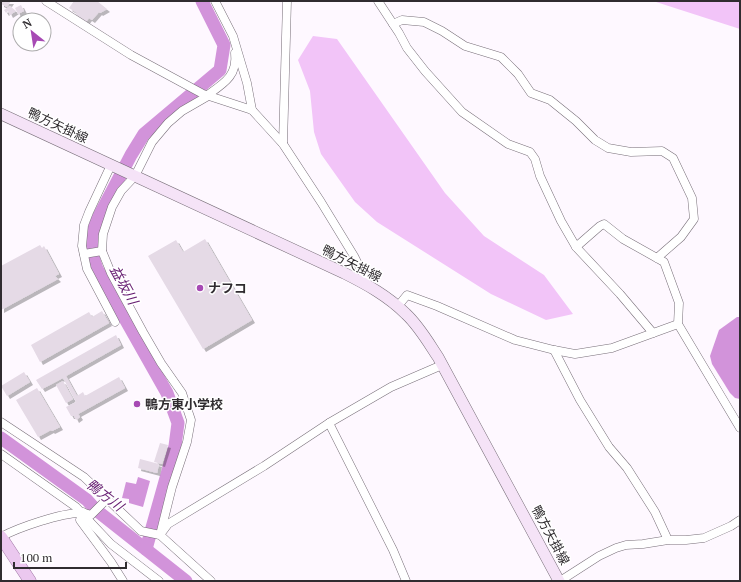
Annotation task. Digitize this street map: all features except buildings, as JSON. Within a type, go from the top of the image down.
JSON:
[{"type":"main road","name":"鴨方矢掛線","points":[[1,114],[344,273],[369,286],[398,306],[407,314],[422,333],[442,365],[560,581]]},
{"type":"main road","points":[[1,537],[30,581]]},
{"type":"street","points":[[46,1],[131,55],[206,96],[252,110]]},
{"type":"street","points":[[215,1],[232,36],[247,83],[252,110],[282,144],[321,202],[354,256],[369,286]]},
{"type":"street","points":[[282,144],[287,1]]},
{"type":"street","points":[[378,1],[416,60],[462,112],[508,144],[530,152],[535,159],[540,176],[561,221],[576,247],[620,294],[653,333]]},
{"type":"street","points":[[393,24],[402,20],[424,22],[442,31],[465,46],[501,57],[518,74],[531,94],[550,100],[576,121],[595,140],[608,148],[631,152],[662,151],[673,158],[692,198],[694,219],[681,237],[657,258]]},
{"type":"street","points":[[160,535],[172,488],[187,442],[191,420],[182,393],[161,363],[143,332],[102,251],[103,234],[112,207],[152,142],[168,123],[182,111],[227,81],[233,72],[236,61],[232,36]]},
{"type":"street","points":[[114,167],[84,224],[82,246],[87,269],[115,322]]},
{"type":"street","points":[[576,247],[604,224],[623,239],[664,262],[679,303],[678,324],[740,428]]},
{"type":"street","points":[[84,254],[102,251]]},
{"type":"street","points":[[398,306],[407,295],[437,306],[515,340],[575,354],[612,348],[678,324]]},
{"type":"street","points":[[554,350],[580,400],[609,447],[627,468],[655,512],[668,540]]},
{"type":"street","points":[[160,535],[168,524],[264,466],[329,423],[391,387],[442,365]]},
{"type":"street","points":[[1,422],[84,477],[106,500],[141,531],[160,535],[211,581]]},
{"type":"street","points":[[329,423],[393,550],[406,581]]},
{"type":"street","points":[[1,454],[87,514],[111,544],[159,581]]},
{"type":"street","points":[[106,500],[80,520],[122,581]]},
{"type":"street","points":[[1,537],[9,532],[32,524],[71,514],[87,514]]},
{"type":"street","points":[[560,581],[599,556],[616,548],[626,545],[668,540],[704,538],[731,526],[740,520]]},
{"type":"shaded area","points":[[653,1],[740,1],[740,29]]},
{"type":"shaded area","points":[[313,36],[337,39],[445,193],[484,236],[544,275],[573,314],[546,320],[491,294],[377,222],[355,202],[321,154],[314,132],[310,91],[298,60]]},
{"type":"shaded area","points":[[737,317],[740,317],[740,399],[735,398],[730,393],[712,364],[710,356],[719,330]]},
{"type":"shaded area","points":[[138,477],[150,481],[143,507],[129,503],[129,499],[122,498],[126,482],[136,484]]},
{"type":"waterway","name":"益坂川","points":[[146,549],[175,446],[178,423],[167,393],[97,269],[93,257],[92,235],[97,220],[131,155],[144,134],[220,70],[224,45],[202,1]]},
{"type":"waterway","name":"鴨方川","points":[[1,438],[87,500],[96,510],[186,581]]},
{"type":"place","name":"ナフコ","points":[[200,288]]},
{"type":"place","name":"鴨方東小学校","points":[[137,404]]}]
